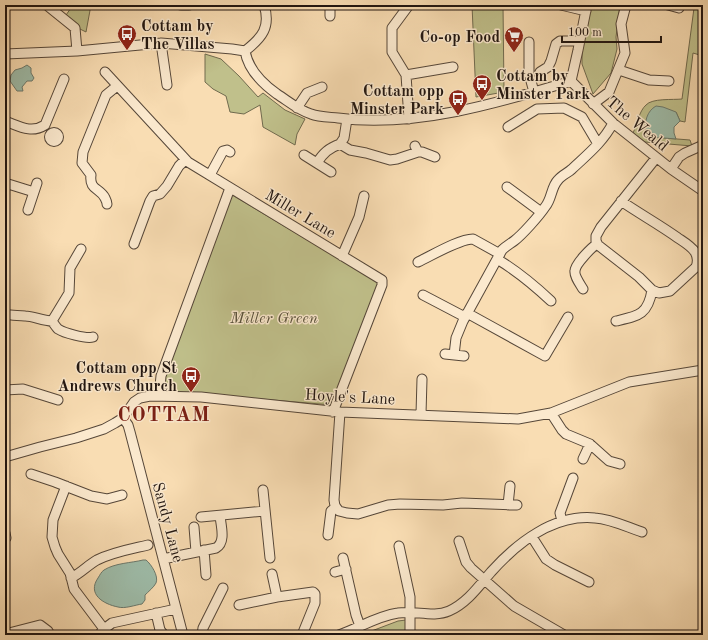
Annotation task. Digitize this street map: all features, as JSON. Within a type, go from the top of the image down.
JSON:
[{"type":"street","points":[[181,5],[189,5]]},
{"type":"street","points":[[5,54],[77,51],[161,43],[245,51],[261,37],[266,25],[267,15],[264,5]]},
{"type":"street","points":[[330,5],[330,16]]},
{"type":"street","points":[[409,5],[392,28],[392,52],[406,75],[409,119]]},
{"type":"street","points":[[245,51],[246,57],[257,76],[265,86],[297,108],[312,115],[379,121],[409,119],[469,109],[571,81],[586,8],[561,5]]},
{"type":"street","points":[[593,104],[609,92],[626,53],[621,24],[626,5]]},
{"type":"street","points":[[668,5],[679,8]]},
{"type":"street","points":[[49,7],[58,9],[75,28],[77,51]]},
{"type":"street","points":[[540,72],[548,67],[556,44],[560,41],[580,42]]},
{"type":"street","points":[[530,42],[529,74],[534,92]]},
{"type":"street","points":[[161,43],[167,85]]},
{"type":"street","points":[[406,75],[453,68]]},
{"type":"street","points":[[619,70],[649,80],[670,81]]},
{"type":"street","name":"Miller Lane","points":[[105,72],[185,160],[382,280],[382,285],[337,412]]},
{"type":"street","points":[[5,121],[30,130],[45,125],[64,79]]},
{"type":"street","name":"The Weald","points":[[571,81],[613,123],[656,158],[703,191]]},
{"type":"street","points":[[107,204],[105,197],[93,186],[90,181],[91,176],[82,162],[83,152],[106,95],[117,86]]},
{"type":"street","points":[[297,108],[307,93],[322,87]]},
{"type":"street","points":[[508,127],[537,109],[564,108],[582,117],[598,144]]},
{"type":"street","points":[[317,163],[324,152],[332,146],[340,144],[344,138],[347,119]]},
{"type":"street","points":[[464,356],[450,355],[466,315],[499,256],[507,245],[515,241],[550,201],[558,179],[571,170],[605,137],[613,123]]},
{"type":"street","points":[[45,125],[52,133]]},
{"type":"street","points":[[340,144],[350,150],[390,160],[397,159],[416,149],[435,157]]},
{"type":"street","name":"The Weald","points":[[671,169],[685,153],[703,145]]},
{"type":"street","points":[[210,175],[223,151],[227,150],[230,152]]},
{"type":"street","points":[[304,155],[331,172]]},
{"type":"street","points":[[621,201],[656,222],[688,245],[697,256],[698,263],[696,267],[670,291],[659,293],[652,290],[639,277],[597,244],[596,236],[621,201],[656,158]]},
{"type":"street","points":[[134,244],[153,196],[160,194],[167,186],[179,166],[185,160]]},
{"type":"street","points":[[5,183],[34,192]]},
{"type":"street","points":[[28,210],[37,183]]},
{"type":"street","points":[[507,187],[541,212]]},
{"type":"street","points":[[159,396],[161,376],[230,188]]},
{"type":"street","points":[[342,256],[359,217],[364,196]]},
{"type":"street","points":[[418,262],[458,243],[473,239],[499,256],[551,301]]},
{"type":"street","points":[[583,289],[575,274],[575,268],[591,248],[597,244]]},
{"type":"street","points":[[52,322],[69,293],[70,268],[81,249]]},
{"type":"street","points":[[616,321],[642,313],[649,303],[652,290]]},
{"type":"street","points":[[423,295],[466,315],[545,356],[568,318]]},
{"type":"street","points":[[5,314],[12,316],[24,315],[42,321],[52,322],[62,330],[84,338],[93,337]]},
{"type":"street","name":"Hoyle's Lane","points":[[5,457],[104,429],[123,418],[134,402],[140,398],[159,396],[202,397],[337,412],[421,414],[518,419],[551,413],[628,382],[703,370]]},
{"type":"street","points":[[421,414],[422,379]]},
{"type":"street","points":[[5,390],[23,389],[58,400]]},
{"type":"street","points":[[337,412],[334,500],[339,511],[358,514],[388,505],[400,504],[443,505],[462,503],[513,505],[510,486]]},
{"type":"street","points":[[551,413],[566,434],[590,444],[609,461],[620,464]]},
{"type":"street","name":"Sandy Lane","points":[[123,418],[128,425],[130,432],[183,635]]},
{"type":"street","points":[[584,459],[590,444]]},
{"type":"street","points":[[31,474],[91,496],[107,499],[122,496]]},
{"type":"street","points":[[562,521],[560,513],[573,478]]},
{"type":"street","points":[[66,486],[53,520],[52,537],[58,554],[70,573],[74,589],[101,632],[112,623],[176,609]]},
{"type":"street","points":[[263,490],[270,558]]},
{"type":"street","points":[[328,535],[331,511],[336,507]]},
{"type":"street","points":[[201,517],[265,511]]},
{"type":"street","points":[[163,559],[216,548],[220,545],[222,540],[220,516]]},
{"type":"street","points":[[339,635],[381,617],[397,613],[411,611],[432,614],[450,611],[467,600],[505,557],[546,528],[562,521],[583,517],[596,518],[642,532]]},
{"type":"street","points":[[194,527],[206,575]]},
{"type":"street","points":[[532,537],[546,559],[555,566],[589,582]]},
{"type":"street","points":[[459,541],[466,562],[484,580],[514,606],[564,635]]},
{"type":"street","points":[[71,578],[81,573],[97,560],[122,551],[148,545]]},
{"type":"street","points":[[399,546],[410,596],[410,635]]},
{"type":"street","points":[[343,558],[356,615],[360,626]]},
{"type":"street","points":[[335,572],[346,569]]},
{"type":"street","points":[[272,574],[277,597]]},
{"type":"street","points":[[202,635],[203,628],[223,588]]},
{"type":"street","points":[[239,605],[277,597],[313,592],[315,594],[316,603],[302,635]]},
{"type":"street","points":[[156,614],[159,627],[164,635]]},
{"type":"street","points":[[5,634],[40,625],[48,631],[50,635]]},
{"type":"green space","points":[[73,5],[91,5],[86,32],[64,18]]},
{"type":"green space","points":[[472,5],[503,5],[504,92],[476,97]]},
{"type":"green space","points":[[590,5],[620,5],[616,37],[617,49],[611,73],[593,94],[582,64],[582,50]]},
{"type":"green space","points":[[689,5],[703,5],[703,56],[693,53],[685,122],[680,121],[676,112],[652,137],[690,140],[692,146],[645,142],[633,133],[640,114],[646,105],[653,101],[682,99],[694,8]]},
{"type":"green space","points":[[205,54],[221,59],[258,97],[263,93],[285,110],[305,119],[297,134],[295,145],[263,127],[260,105],[244,114],[230,112],[226,96],[213,89],[205,82]]},
{"type":"green space","name":"Miller Green","points":[[232,195],[373,279],[378,284],[332,405],[166,391],[164,374]]},
{"type":"green space","points":[[406,620],[406,635],[361,635],[398,621]]},
{"type":"shaded area","points":[[27,65],[31,68],[31,73],[34,78],[32,81],[27,81],[22,87],[23,91],[17,91],[10,81],[11,75],[15,70]]},
{"type":"shaded area","points":[[656,106],[676,112],[680,121],[674,127],[676,139],[652,137],[646,132],[645,124],[648,114]]},
{"type":"shaded area","points":[[146,560],[150,564],[157,580],[154,586],[145,595],[145,600],[142,604],[127,607],[112,606],[102,601],[98,597],[94,589],[95,584],[103,571],[118,565]]},
{"type":"place","name":"Cottam by The Villas","points":[[127,51]]},
{"type":"place","name":"Co-op Food","points":[[514,53]]},
{"type":"place","name":"Cottam by Minster Park","points":[[482,101]]},
{"type":"place","name":"Cottam opp Minster Park","points":[[458,116]]},
{"type":"place","name":"Cottam opp St Andrews Church","points":[[191,393]]},
{"type":"district","name":"COTTAM","points":[[164,414]]}]
